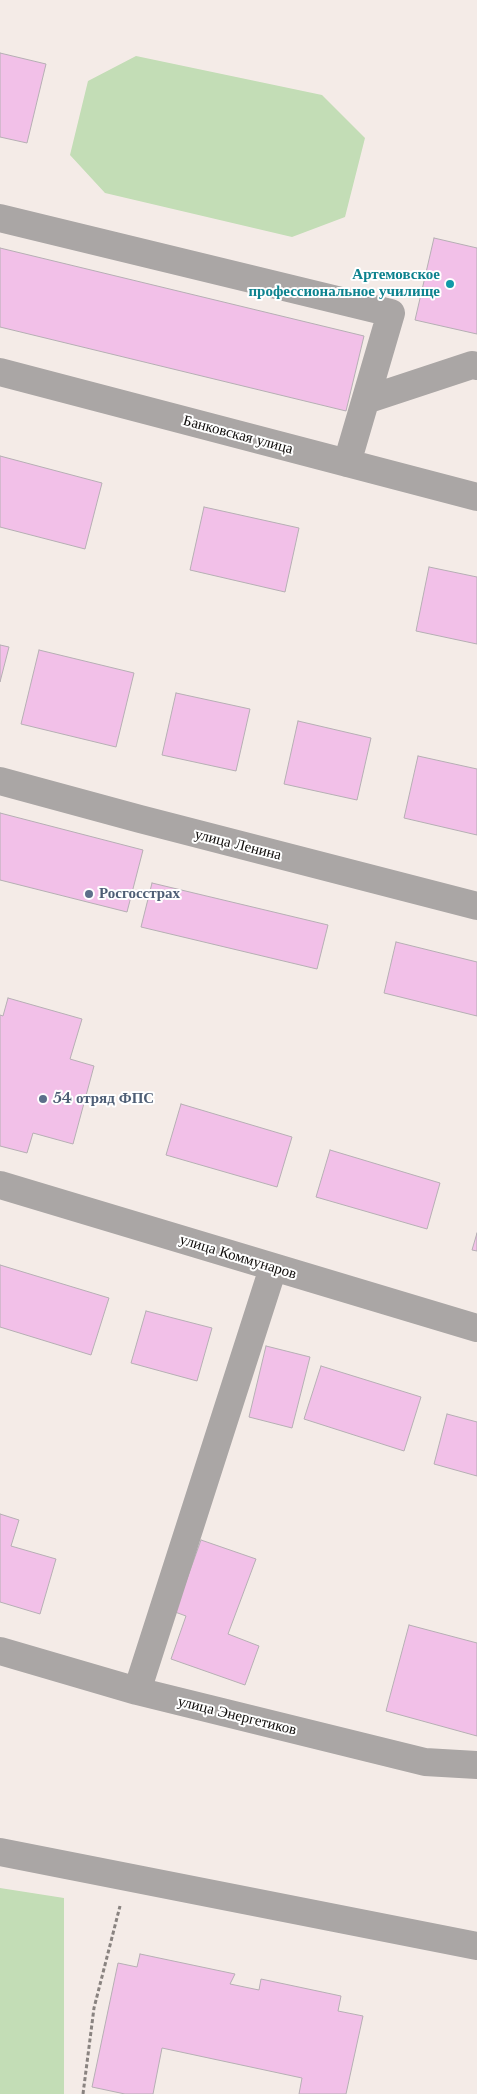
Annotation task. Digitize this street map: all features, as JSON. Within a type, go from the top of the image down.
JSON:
[{"type":"street","points":[[0,218],[391,313],[347,463]]},
{"type":"street","points":[[366,400],[472,365],[477,366]]},
{"type":"street","name":"Банковская улица","points":[[0,372],[477,497]]},
{"type":"street","name":"улица Ленина","points":[[0,781],[477,906]]},
{"type":"street","name":"улица Коммунаров","points":[[0,1185],[477,1328]]},
{"type":"street","points":[[137,1691],[273,1268]]},
{"type":"street","name":"улица Энергетиков","points":[[0,1651],[137,1691],[425,1762],[477,1765]]},
{"type":"street","points":[[0,1852],[477,1946]]},
{"type":"path","points":[[83,2094],[94,2008],[128,1876]]},
{"type":"green space","points":[[136,56],[322,95],[365,138],[345,217],[292,237],[105,193],[70,155],[88,81]]},
{"type":"green space","points":[[0,1888],[64,1898],[64,2094],[0,2094]]},
{"type":"building","points":[[0,53],[46,64],[27,143],[0,137]]},
{"type":"building","name":"Артемовское профессиональное училище","points":[[434,238],[477,248],[477,334],[415,320]]},
{"type":"building","points":[[0,248],[364,336],[346,411],[0,327]]},
{"type":"building","points":[[0,456],[102,483],[85,549],[0,527]]},
{"type":"building","points":[[204,507],[299,528],[285,592],[190,570]]},
{"type":"building","points":[[429,567],[477,577],[477,644],[416,631]]},
{"type":"building","points":[[0,645],[9,647],[0,682]]},
{"type":"building","points":[[39,650],[134,673],[116,747],[21,724]]},
{"type":"building","points":[[176,693],[250,709],[236,771],[162,755]]},
{"type":"building","points":[[298,721],[371,738],[357,800],[284,784]]},
{"type":"building","points":[[418,756],[477,769],[477,835],[404,818]]},
{"type":"building","points":[[0,813],[143,850],[127,912],[0,880]]},
{"type":"building","points":[[152,883],[328,925],[317,969],[141,927]]},
{"type":"building","points":[[396,942],[477,962],[477,1016],[384,993]]},
{"type":"building","name":"54 отряд ФПС","points":[[8,998],[82,1019],[70,1059],[94,1066],[73,1144],[33,1133],[27,1153],[0,1146],[0,1015],[3,1016]]},
{"type":"building","points":[[181,1104],[292,1137],[277,1187],[166,1155]]},
{"type":"building","points":[[330,1150],[440,1183],[427,1229],[316,1197]]},
{"type":"building","points":[[477,1233],[477,1251],[472,1250]]},
{"type":"building","points":[[0,1265],[109,1298],[91,1355],[0,1327]]},
{"type":"building","points":[[146,1311],[212,1328],[197,1381],[131,1363]]},
{"type":"building","points":[[266,1346],[310,1357],[292,1428],[249,1417]]},
{"type":"building","points":[[321,1366],[421,1397],[404,1451],[304,1419]]},
{"type":"building","points":[[447,1414],[477,1422],[477,1476],[434,1464]]},
{"type":"building","points":[[0,1514],[19,1520],[11,1546],[56,1559],[40,1614],[0,1602]]},
{"type":"building","points":[[201,1540],[256,1559],[228,1634],[259,1646],[245,1685],[171,1659],[186,1616],[175,1612]]},
{"type":"building","points":[[409,1625],[477,1643],[477,1736],[386,1711]]},
{"type":"building","points":[[140,1954],[235,1974],[230,1984],[259,1990],[261,1979],[341,1996],[338,2011],[363,2016],[346,2094],[299,2094],[302,2078],[162,2048],[153,2094],[125,2094],[92,2087],[118,1963],[137,1967]]},
{"type":"place","name":"Артемовское профессиональное училище","points":[[450,284]]},
{"type":"place","name":"Росгосстрах","points":[[89,894]]},
{"type":"place","name":"54 отряд ФПС","points":[[43,1099]]}]
